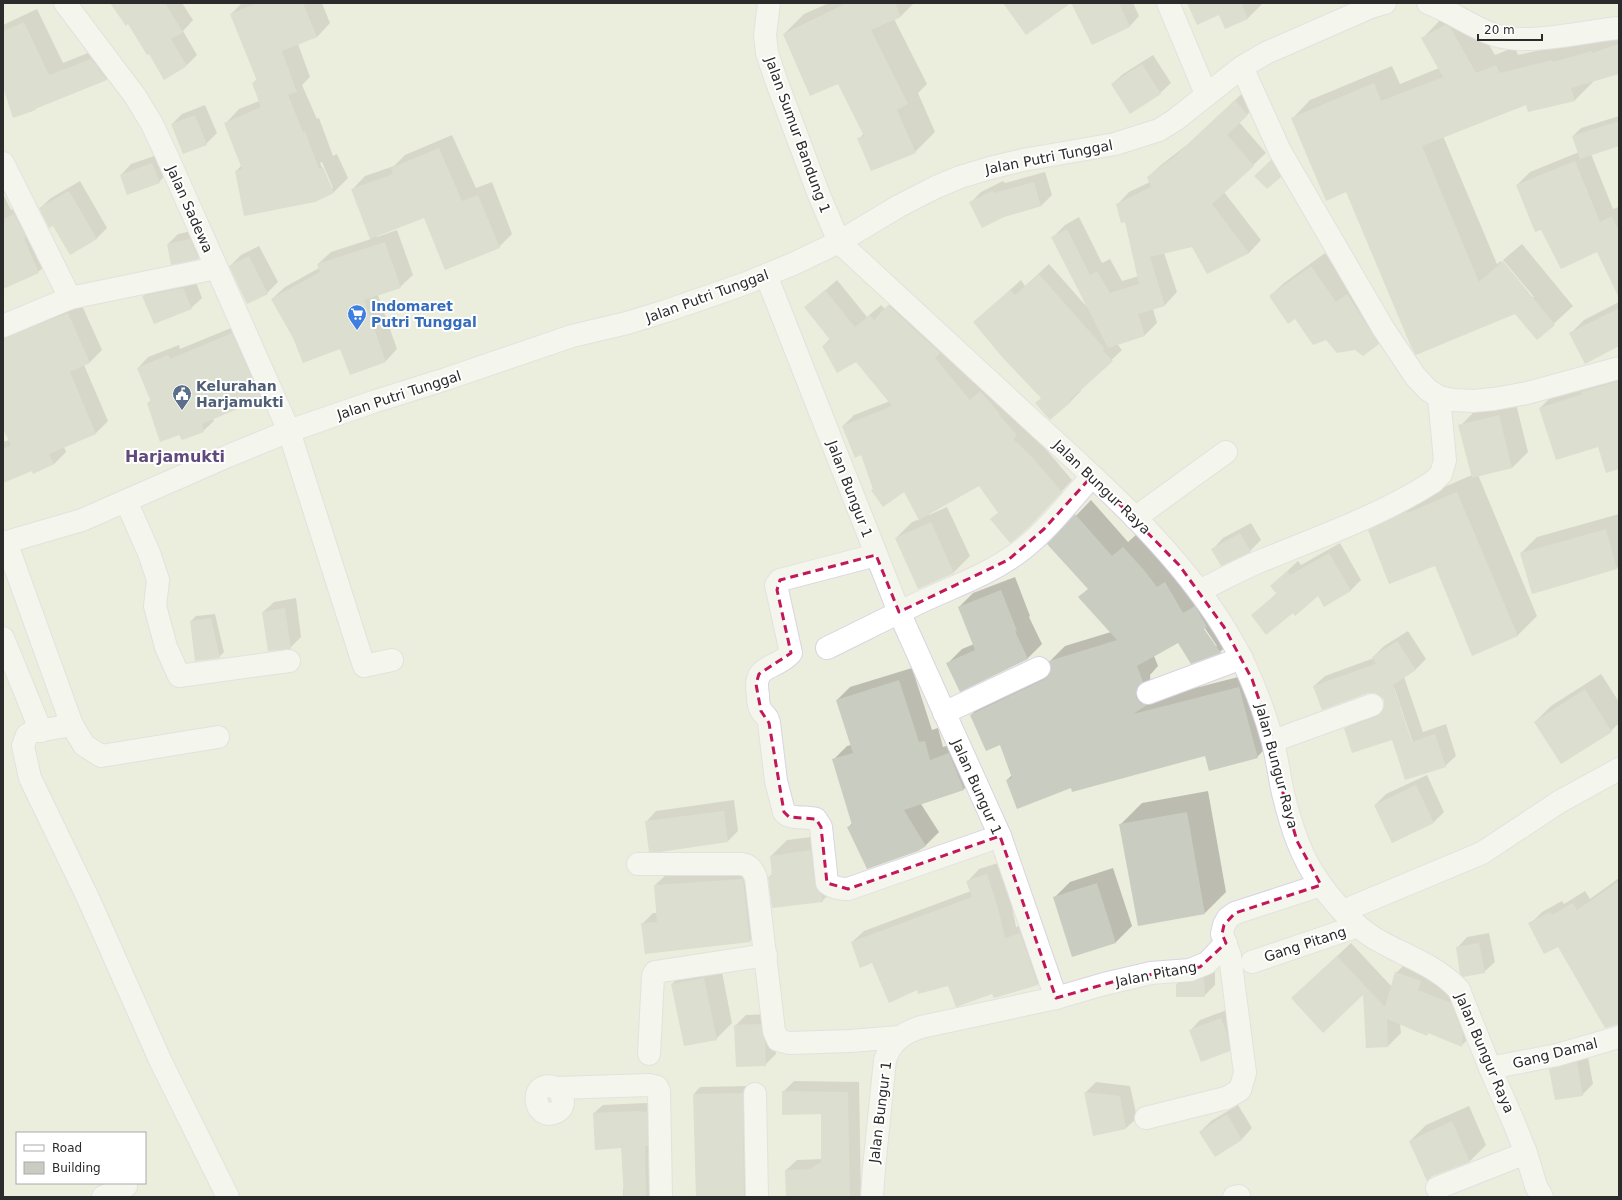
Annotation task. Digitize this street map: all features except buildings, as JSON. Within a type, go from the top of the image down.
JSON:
[{"type":"street","name":"Jalan Sadewa","points":[[65,3],[135,96],[152,124],[289,431],[364,666],[392,660]]},
{"type":"street","name":"Jalan Sumur Bandung 1","points":[[769,3],[765,35],[767,53],[819,195],[839,242]]},
{"type":"street","points":[[1168,3],[1206,94]]},
{"type":"street","name":"Jalan Putri Tunggal","points":[[5,543],[82,520],[289,431],[376,401],[446,380],[572,336],[627,323],[666,311],[766,275],[839,242],[905,203],[936,187],[960,178],[990,168],[1023,160],[1115,144],[1159,130],[1175,120],[1242,67],[1278,47],[1371,7],[1385,3]]},
{"type":"street","points":[[1428,3],[1441,7],[1492,34],[1517,40],[1619,28]]},
{"type":"street","points":[[1242,67],[1280,151],[1383,328],[1415,376],[1428,390],[1439,397],[1453,400],[1473,401],[1527,393],[1619,368]]},
{"type":"street","points":[[3,163],[70,298]]},
{"type":"street","name":"Jalan Bungur Raya","points":[[839,242],[1136,518],[1179,565],[1199,591],[1224,627],[1242,658],[1257,691],[1273,741],[1283,793],[1297,841],[1303,854],[1321,885],[1350,918],[1386,945],[1430,967],[1451,980],[1459,990],[1526,1153],[1536,1186],[1542,1197]]},
{"type":"street","points":[[3,326],[70,298],[216,268]]},
{"type":"street","name":"Jalan Bungur 1","points":[[766,275],[899,612],[1000,836],[1056,998],[921,1027],[908,1031],[892,1044],[885,1060],[872,1197]]},
{"type":"street","points":[[1199,591],[1256,563],[1322,538],[1364,519],[1433,482],[1441,474],[1445,460],[1439,397]]},
{"type":"street","points":[[1136,518],[1226,452]]},
{"type":"street","points":[[827,648],[899,612],[988,571],[1020,552],[1044,529],[1092,476]]},
{"type":"street","points":[[126,501],[158,580],[155,606],[166,647],[179,676],[289,661]]},
{"type":"street","points":[[5,543],[72,725],[84,745],[101,756],[218,737]]},
{"type":"street","points":[[876,555],[780,580],[776,585],[791,653],[785,660],[769,667],[759,674],[756,684],[761,711],[768,717],[776,781],[784,812],[786,816],[790,817],[816,819],[821,827],[827,883],[840,889],[848,889],[1000,836]]},
{"type":"street","points":[[3,638],[41,731]]},
{"type":"street","points":[[1148,693],[1242,658]]},
{"type":"street","points":[[946,717],[1040,673]]},
{"type":"street","points":[[1273,741],[1372,705]]},
{"type":"street","points":[[72,725],[29,733],[23,746],[30,778],[88,898],[161,1062],[228,1197]]},
{"type":"street","name":"Gang Pitang","points":[[1252,962],[1350,918],[1482,853],[1559,802],[1619,769]]},
{"type":"street","points":[[638,864],[741,864],[748,866],[754,873],[756,878],[766,955],[774,1031],[778,1040],[788,1043],[850,1041],[899,1037]]},
{"type":"street","points":[[1146,1118],[1226,1098],[1240,1090],[1245,1073],[1230,956],[1222,934],[1224,925],[1228,918],[1234,913],[1321,885]]},
{"type":"street","name":"Jalan Pitang","points":[[1056,998],[1123,979],[1151,973],[1190,970],[1200,967],[1212,958],[1226,943]]},
{"type":"street","points":[[649,1054],[653,976],[655,972],[766,955]]},
{"type":"street","name":"Gang Damal","points":[[1490,1068],[1557,1055],[1619,1037]]},
{"type":"street","points":[[557,1088],[649,1085],[657,1087],[659,1091],[661,1197]]},
{"type":"street","points":[[755,1094],[757,1197]]},
{"type":"street","points":[[1437,1188],[1526,1153]]},
{"type":"street","points":[[102,1197],[126,1186]]},
{"type":"highlighted area","points":[[1092,476],[1179,565],[1224,627],[1252,679],[1273,741],[1283,793],[1297,841],[1321,885],[1235,913],[1224,925],[1222,934],[1226,943],[1200,967],[1123,979],[1056,998],[1000,836],[848,889],[827,883],[821,827],[816,819],[789,817],[784,812],[769,723],[761,711],[756,684],[759,674],[791,653],[777,590],[780,580],[876,555],[899,612],[1008,560],[1044,529]]},
{"type":"place","name":"Indomaret Putri Tunggal","points":[[357,331]]},
{"type":"place","name":"Kelurahan Harjamukti","points":[[182,411]]},
{"type":"district","name":"Harjamukti","points":[[175,456]]}]
